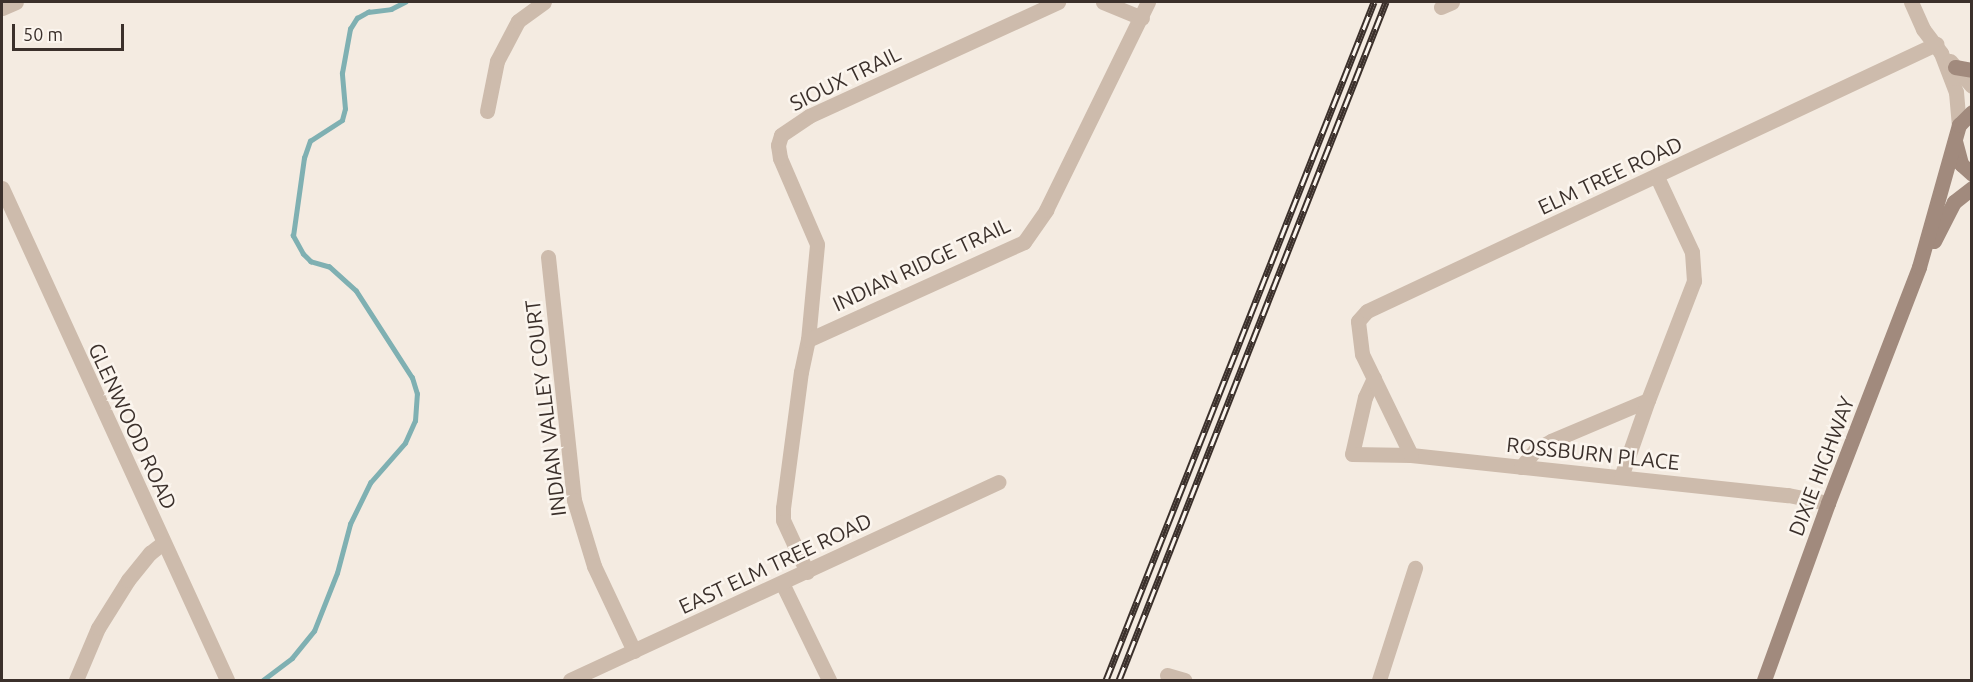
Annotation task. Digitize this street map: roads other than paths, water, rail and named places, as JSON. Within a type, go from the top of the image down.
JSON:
[{"type":"main road","points":[[1955,67],[1971,70]]},
{"type":"main road","name":"DIXIE HIGHWAY","points":[[1764,681],[1828,503],[1919,267],[1957,132],[1971,112]]},
{"type":"main road","points":[[1957,132],[1956,152],[1961,164],[1971,174]]},
{"type":"main road","name":"DIXIE HIGHWAY","points":[[1919,267],[1954,202],[1971,189]]},
{"type":"street","points":[[2,8],[16,2]]},
{"type":"street","points":[[487,111],[497,61],[518,21],[544,2]]},
{"type":"street","name":"SIOUX TRAIL","points":[[808,340],[817,244],[780,158],[778,145],[781,135],[809,116],[1058,2]]},
{"type":"street","points":[[1103,2],[1142,18]]},
{"type":"street","name":"INDIAN RIDGE TRAIL","points":[[808,340],[1024,242],[1046,210],[1148,2]]},
{"type":"street","points":[[1911,2],[1923,29],[1971,86]]},
{"type":"street","points":[[1939,49],[1956,92],[1957,132]]},
{"type":"street","name":"ELM TREE ROAD","points":[[1411,455],[1362,354],[1358,321],[1367,311],[1939,49]]},
{"type":"street","points":[[1621,477],[1694,281],[1692,252],[1657,177]]},
{"type":"street","name":"GLENWOOD ROAD","points":[[2,188],[227,681]]},
{"type":"street","name":"INDIAN VALLEY COURT","points":[[548,257],[574,500],[594,566],[634,651]]},
{"type":"street","points":[[807,572],[783,520],[783,508],[801,372],[808,340]]},
{"type":"street","name":"ROSSBURN PLACE","points":[[1374,378],[1365,397],[1352,454],[1411,455],[1788,495],[1828,503]]},
{"type":"street","points":[[1521,467],[1536,449],[1551,441],[1648,400]]},
{"type":"street","name":"EAST ELM TREE ROAD","points":[[570,681],[998,482]]},
{"type":"street","points":[[76,681],[98,628],[128,580],[150,553],[163,543]]},
{"type":"street","points":[[1379,681],[1415,568]]},
{"type":"street","points":[[782,583],[829,681]]},
{"type":"street","points":[[1167,675],[1184,681]]},
{"type":"waterway","points":[[263,680],[292,658],[314,631],[337,573],[350,524],[370,483],[405,443],[415,421],[417,394],[412,378],[356,291],[329,267],[311,262],[303,254],[293,236],[304,158],[310,141],[342,120],[345,109],[342,73],[350,29],[357,18],[368,12],[391,9],[405,2]]},
{"type":"railway","points":[[1106,680],[1374,2]]},
{"type":"railway","points":[[1119,680],[1386,2]]}]
